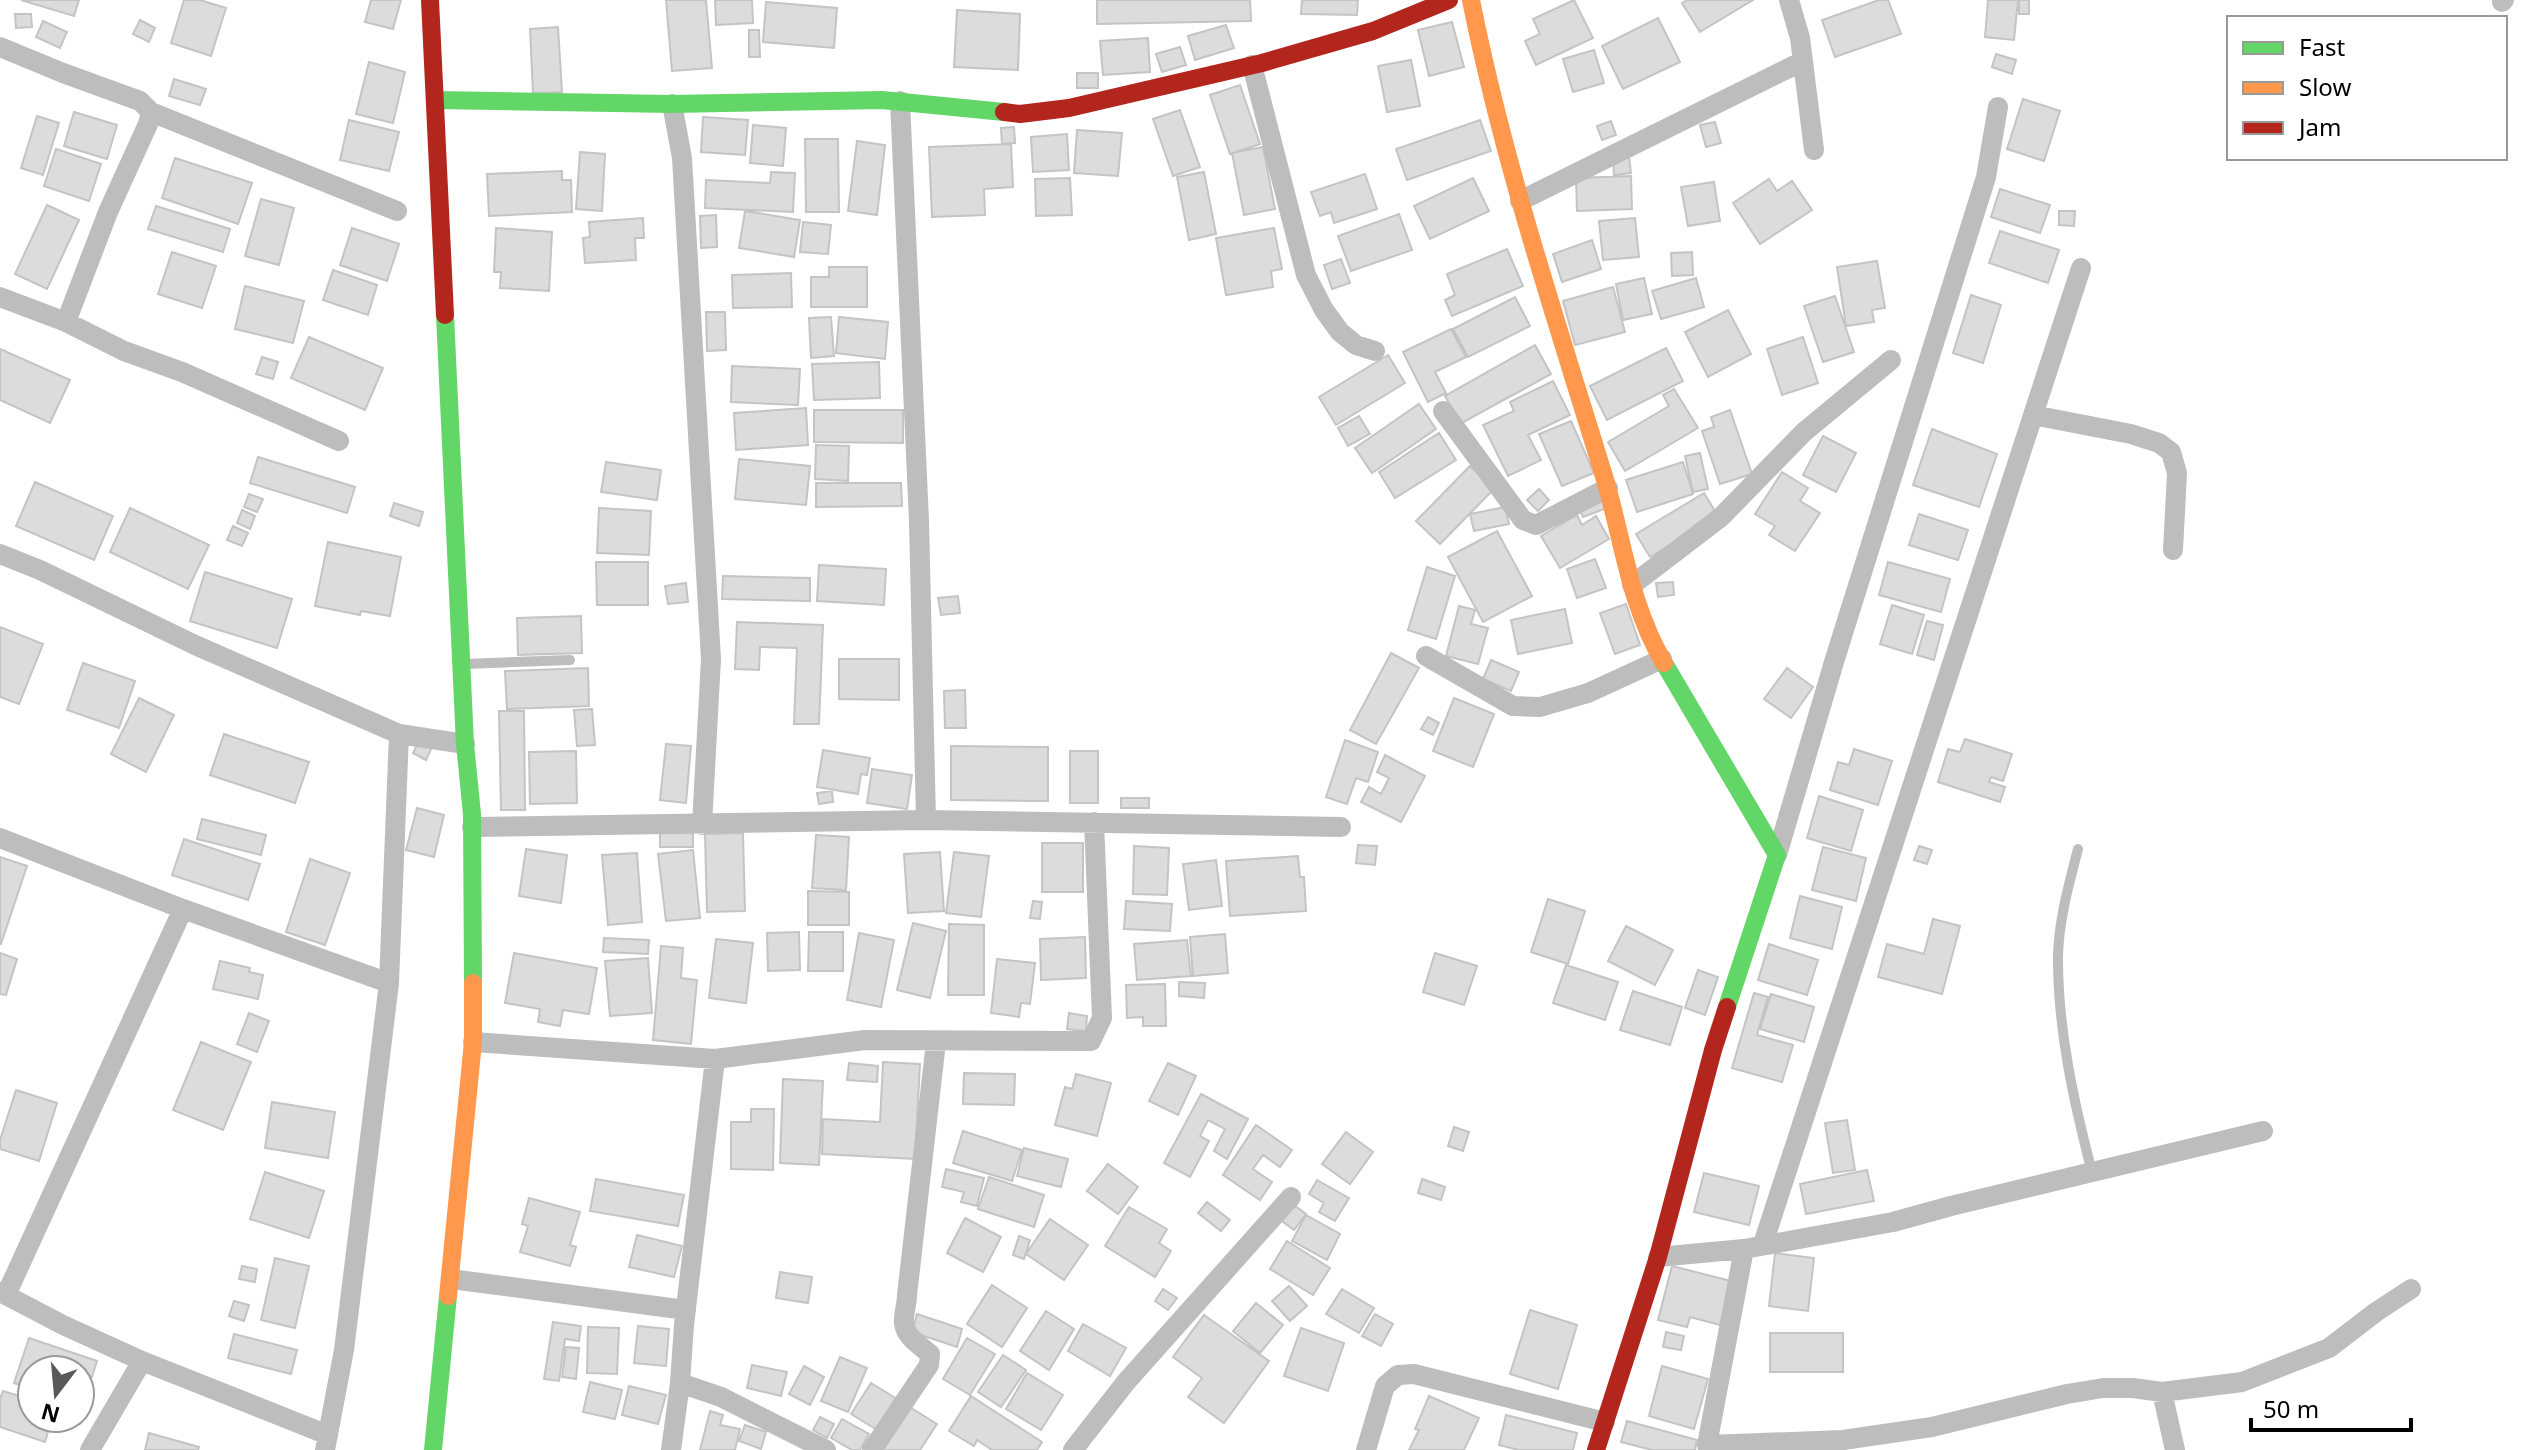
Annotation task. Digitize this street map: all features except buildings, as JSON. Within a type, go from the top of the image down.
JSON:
[{"type":"street","points":[[430,0],[465,744],[472,827],[473,1042],[433,1450]]},
{"type":"street","points":[[436,100],[672,104],[900,101],[1020,114],[1069,108],[1252,65],[1373,31],[1449,0]]},
{"type":"street","points":[[1471,0],[1480,52],[1520,201],[1608,488],[1622,553],[1643,618],[1662,659],[1777,855]]},
{"type":"street","points":[[1789,0],[1803,61],[1814,150]]},
{"type":"street","points":[[0,47],[140,101],[151,112],[397,211]]},
{"type":"street","points":[[1520,201],[1803,61]]},
{"type":"street","points":[[1252,65],[1306,275],[1324,310],[1340,332],[1356,345],[1375,351]]},
{"type":"street","points":[[900,101],[919,521],[926,820]]},
{"type":"street","points":[[672,104],[682,158],[711,659],[702,825]]},
{"type":"street","points":[[1596,1450],[1658,1257],[1713,1050],[1777,855],[1986,177],[1998,107]]},
{"type":"street","points":[[66,322],[151,112]]},
{"type":"street","points":[[2081,268],[1961,631],[1887,868],[1754,1246],[1706,1448],[1843,1440],[1932,1427],[2079,1392],[2133,1388],[2162,1392],[2242,1382],[2329,1348],[2411,1289]]},
{"type":"street","points":[[0,297],[66,322],[124,351],[182,372],[339,441]]},
{"type":"street","points":[[1632,585],[1721,517],[1804,432],[1891,360]]},
{"type":"street","points":[[1443,411],[1523,520],[1536,525],[1608,488]]},
{"type":"street","points":[[2033,415],[2131,434],[2159,443],[2171,452],[2177,473],[2173,550]]},
{"type":"street","points":[[0,554],[40,570],[195,645],[399,734],[465,744]]},
{"type":"street","points":[[1426,656],[1513,706],[1540,707],[1588,693],[1662,659]]},
{"type":"street","points":[[183,909],[3,1293],[63,1325],[327,1443],[344,1350],[389,983],[399,734]]},
{"type":"street","points":[[472,827],[926,820],[1341,827]]},
{"type":"street","points":[[473,1042],[715,1059],[865,1040],[1091,1041],[1102,1018],[1094,822]]},
{"type":"street","points":[[0,838],[183,909],[389,983]]},
{"type":"street","points":[[872,1450],[929,1365],[930,1354],[910,1338],[904,1323],[936,1042]]},
{"type":"street","points":[[671,1450],[715,1059]]},
{"type":"street","points":[[1658,1257],[1754,1246],[1893,1222],[2263,1131]]},
{"type":"street","points":[[1073,1450],[1126,1382],[1291,1197]]},
{"type":"street","points":[[451,1279],[686,1310]]},
{"type":"street","points":[[90,1450],[142,1361]]},
{"type":"street","points":[[1366,1450],[1385,1386],[1398,1375],[1414,1374],[1605,1422]]},
{"type":"street","points":[[680,1383],[721,1397],[826,1450]]},
{"type":"street","points":[[2162,1392],[2175,1450]]},
{"type":"lane","points":[[463,664],[570,660]]},
{"type":"lane","points":[[2078,849],[2058,956],[2073,1102],[2092,1172]]},
{"type":"traffic: fast","points":[[436,100],[672,104],[882,100],[1004,112]]},
{"type":"traffic: fast","points":[[445,315],[465,744],[472,814],[473,983]]},
{"type":"traffic: fast","points":[[1664,663],[1777,855],[1727,1007]]},
{"type":"traffic: fast","points":[[433,1450],[448,1296]]},
{"type":"traffic: slow","points":[[1471,0],[1514,179],[1610,497],[1634,593],[1664,663]]},
{"type":"traffic: slow","points":[[448,1296],[473,1042],[473,983]]},
{"type":"traffic: jam","points":[[430,0],[445,315]]},
{"type":"traffic: jam","points":[[1004,112],[1020,114],[1069,108],[1262,63],[1373,31],[1449,0]]},
{"type":"traffic: jam","points":[[1596,1450],[1658,1257],[1727,1007]]}]
